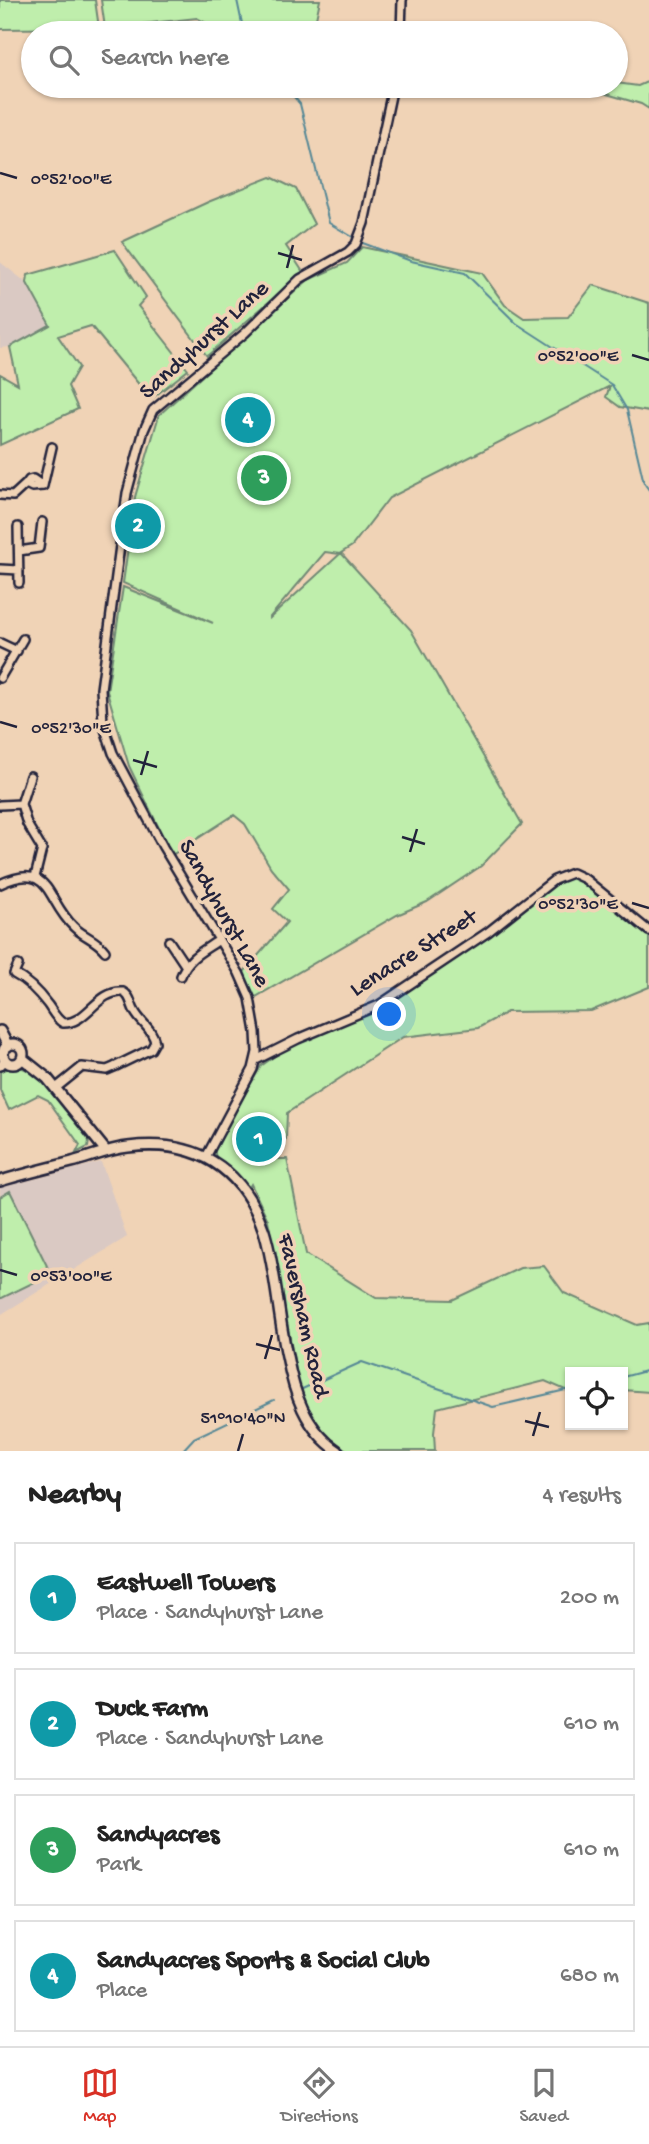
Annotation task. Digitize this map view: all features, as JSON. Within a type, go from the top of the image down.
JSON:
[{"type":"main road","points":[[0,1031],[8,1046]]},
{"type":"main road","points":[[13,1044],[22,1052],[22,1058],[15,1064],[3,1063],[3,1053],[8,1046],[13,1044]]},
{"type":"main road","points":[[22,1058],[36,1067],[56,1088],[106,1151]]},
{"type":"main road","name":"Faversham Road","points":[[0,1181],[106,1151],[135,1146],[172,1146],[206,1157],[238,1184],[264,1231],[293,1388],[311,1424],[321,1437],[338,1451]]},
{"type":"street","points":[[401,21],[402,0]]},
{"type":"street","name":"Sandyhurst Lane","points":[[206,1157],[256,1060],[256,1032],[250,998],[239,973],[168,856],[113,753],[103,723],[101,689],[130,479],[144,430],[153,410],[246,333],[300,279],[342,256],[358,241],[390,98]]},
{"type":"street","points":[[0,495],[13,496],[26,484],[32,487],[43,486],[52,447]]},
{"type":"street","points":[[19,551],[39,550],[41,522]]},
{"type":"street","points":[[18,527],[19,583]]},
{"type":"street","points":[[0,569],[19,570]]},
{"type":"street","points":[[0,678],[23,639]]},
{"type":"street","points":[[0,643],[17,651]]},
{"type":"street","points":[[30,776],[21,804],[27,824],[41,849],[35,877]]},
{"type":"street","points":[[26,789],[35,792]]},
{"type":"street","points":[[0,806],[21,804]]},
{"type":"street","points":[[41,849],[50,849]]},
{"type":"street","name":"Lenacre Street","points":[[256,1060],[379,1005],[488,932],[544,887],[565,874],[577,874],[585,879],[649,931]]},
{"type":"street","points":[[0,884],[23,875],[35,877],[48,889],[63,916],[74,928],[98,942],[105,951]]},
{"type":"street","points":[[98,942],[103,935]]},
{"type":"street","points":[[169,940],[185,965]]},
{"type":"street","points":[[181,976],[191,957],[219,940]]},
{"type":"street","points":[[18,965],[14,974],[40,994],[63,1023],[75,1021],[109,994],[123,992],[129,996],[136,1015],[153,1032],[153,1045],[107,1070],[82,1067],[56,1088]]},
{"type":"street","points":[[123,992],[126,981]]},
{"type":"shaded area","points":[[0,262],[27,283],[50,325],[10,347],[0,348]]},
{"type":"shaded area","points":[[101,1162],[127,1237],[0,1315],[0,1188]]},
{"type":"green space","points":[[0,0],[95,0],[98,21],[21,21],[21,29],[0,29]]},
{"type":"green space","points":[[101,0],[320,0],[316,21],[202,21],[197,18],[169,21],[104,21]]},
{"type":"green space","points":[[649,81],[649,109],[620,98],[628,98],[628,85],[638,86]]},
{"type":"green space","points":[[271,177],[296,189],[314,224],[286,246],[303,272],[207,356],[122,242],[208,202]]},
{"type":"green space","points":[[362,247],[482,273],[505,305],[524,318],[568,317],[593,285],[649,303],[649,412],[620,407],[606,397],[610,386],[389,498],[352,546],[341,553],[411,630],[522,824],[481,866],[427,902],[397,915],[254,998],[243,973],[287,922],[273,909],[289,889],[271,868],[245,824],[234,815],[172,855],[129,766],[107,691],[123,587],[213,623],[123,583],[135,497],[159,415],[308,280],[347,263]],"holes":[[[325,552],[340,554],[270,618]]]},
{"type":"green space","points":[[115,250],[146,297],[138,306],[188,370],[151,399],[91,326],[58,336],[79,367],[68,386],[78,409],[0,445],[0,374],[18,384],[10,347],[50,325],[27,283],[28,275]]},
{"type":"green space","points":[[573,876],[649,935],[649,987],[591,1011],[507,1012],[478,1028],[403,1037],[287,1113],[286,1139],[262,1155],[262,1134],[259,1134],[256,1143],[259,1143],[260,1151],[253,1159],[287,1159],[306,1254],[376,1298],[452,1300],[520,1268],[544,1266],[564,1293],[637,1325],[649,1323],[649,1392],[628,1390],[628,1367],[565,1367],[565,1390],[545,1381],[437,1408],[435,1451],[348,1451],[325,1435],[300,1393],[268,1220],[251,1184],[248,1189],[216,1159],[214,1148],[261,1066],[293,1043],[380,1006],[555,883]]},
{"type":"green space","points":[[19,1067],[30,1071],[50,1087],[89,1141],[88,1147],[76,1153],[80,1145],[48,1100],[38,1095],[9,1110],[0,1090],[0,1070]]},
{"type":"green space","points":[[10,1191],[51,1274],[0,1299],[0,1197]]},
{"type":"waterway","points":[[237,0],[241,21]]},
{"type":"waterway","points":[[295,98],[300,104],[329,223],[356,239]]},
{"type":"waterway","points":[[360,242],[411,261],[465,273],[516,323],[612,385],[627,410],[644,483],[649,490]]},
{"type":"waterway","points":[[300,1390],[362,1362],[493,1407],[565,1390]]},
{"type":"waterway","points":[[628,1376],[649,1370]]},
{"type":"waterway","points":[[182,1451],[194,1438],[274,1400]]},
{"type":"place","name":"Sandyacres Sports & Social Club","points":[[248,420]]},
{"type":"place","name":"Sandyacres","points":[[264,478]]},
{"type":"place","name":"Duck Farm","points":[[138,526]]},
{"type":"place","name":"Eastwell Towers","points":[[259,1139]]}]
